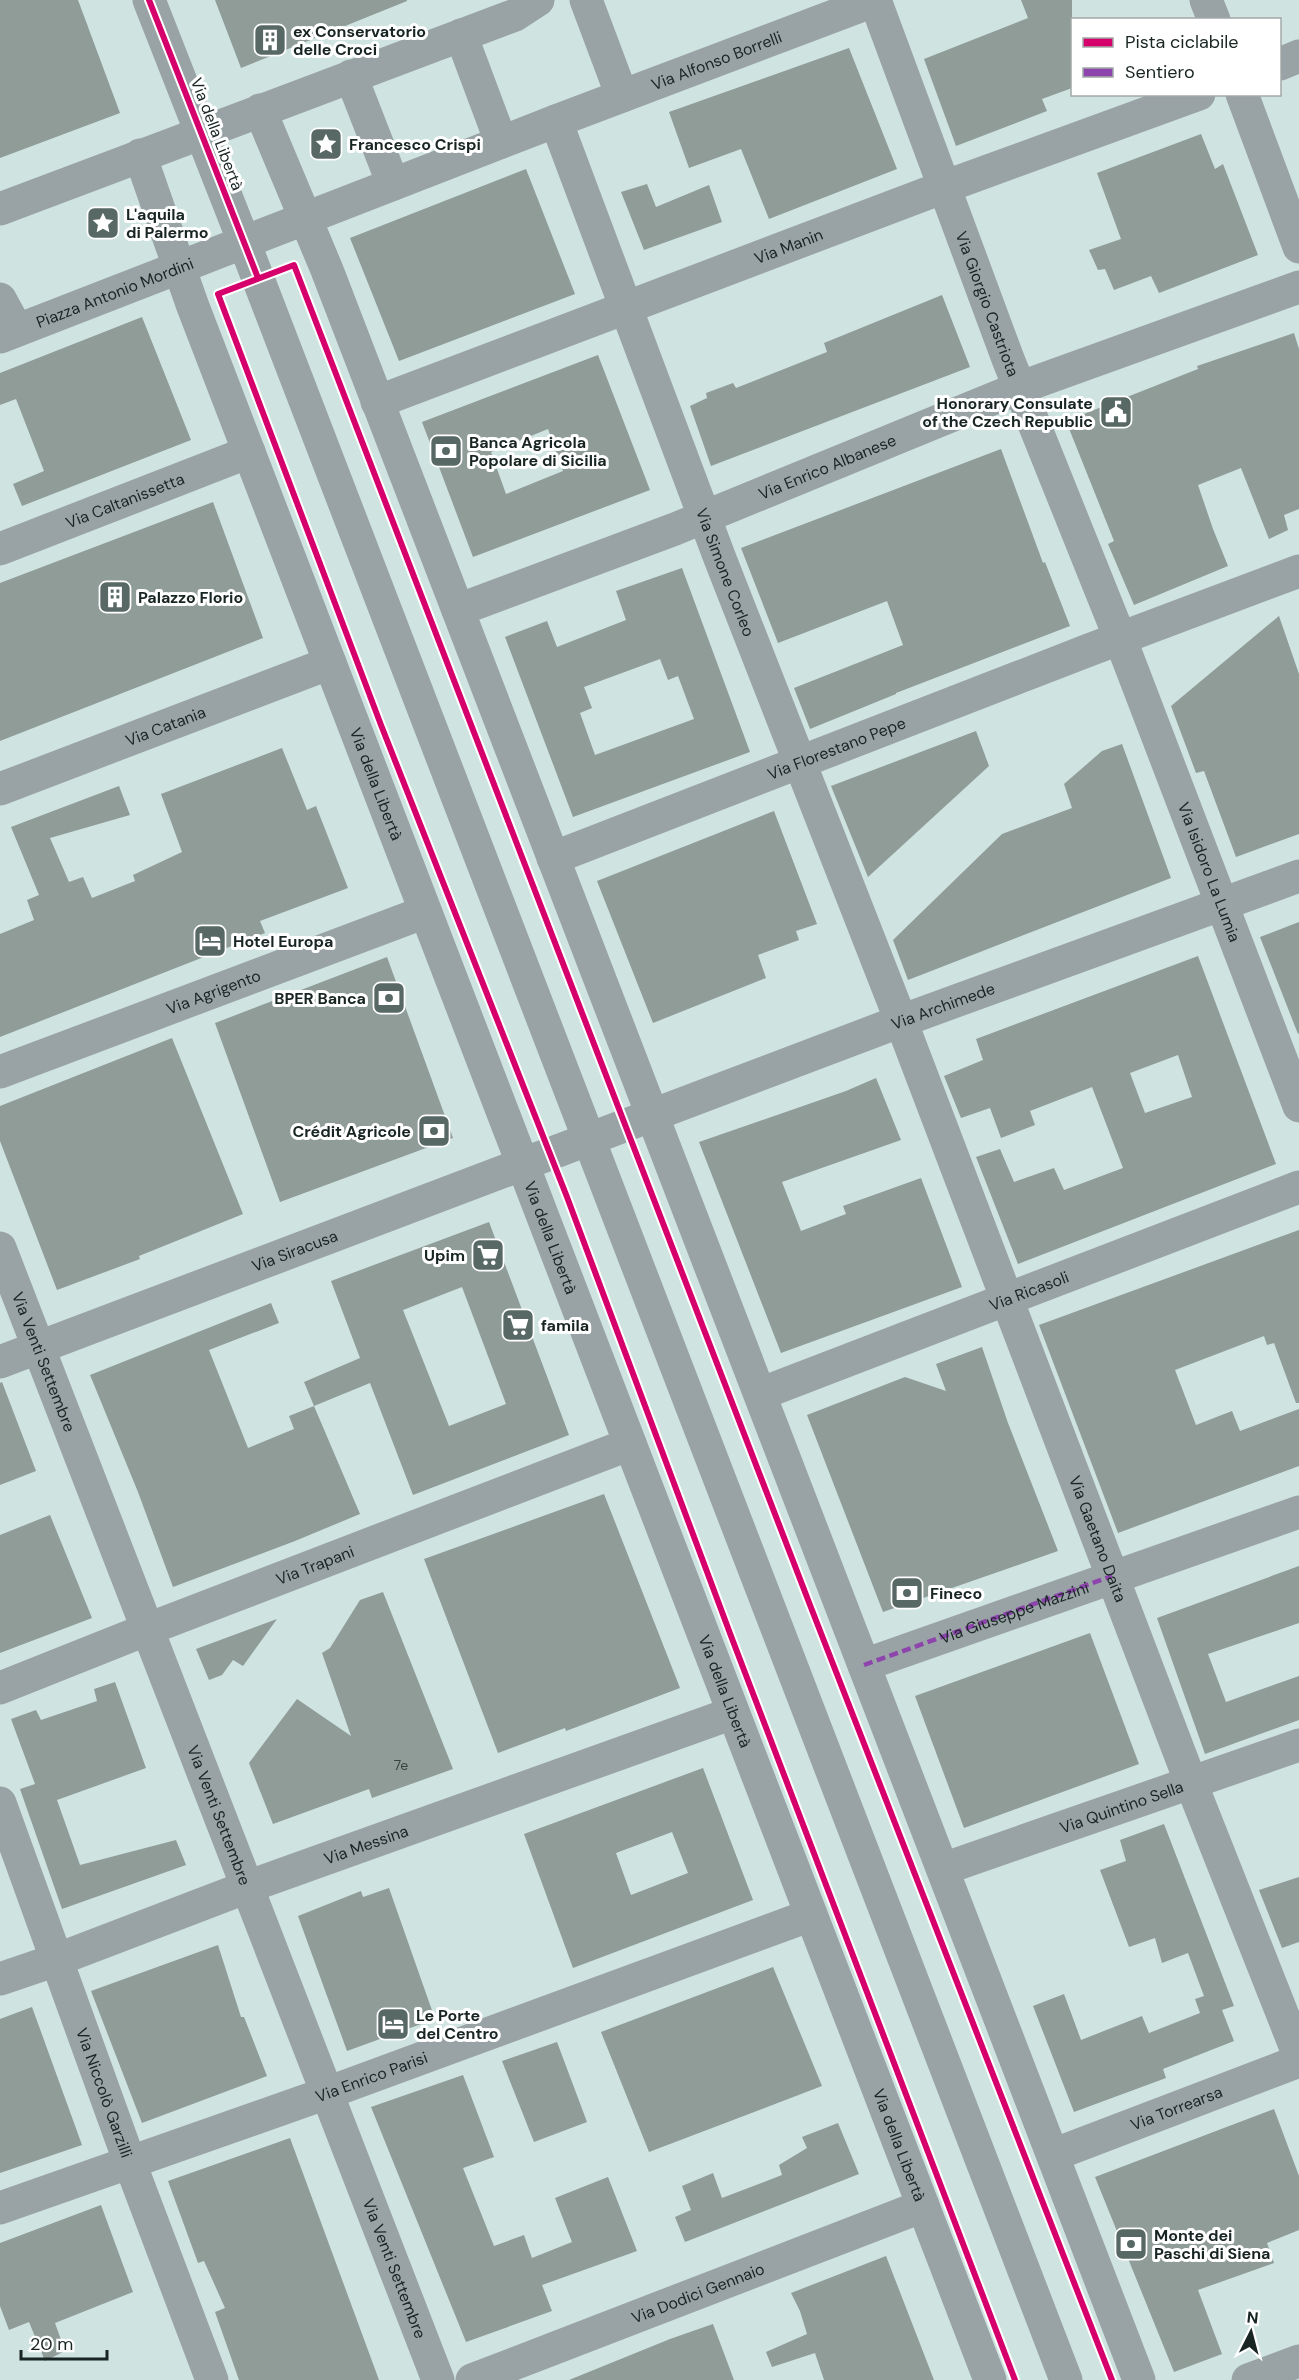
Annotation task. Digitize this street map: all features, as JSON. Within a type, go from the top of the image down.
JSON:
[{"type":"street","name":"Via della Libertà","points":[[149,0],[1066,2380]]},
{"type":"street","points":[[201,132],[515,15],[538,0]]},
{"type":"street","points":[[586,0],[622,96]]},
{"type":"street","name":"Via Alfonso Borrelli","points":[[393,184],[875,0]]},
{"type":"street","name":"Via Giorgio Castriota","points":[[875,0],[1019,388],[1120,638]]},
{"type":"street","points":[[1206,0],[1213,18]]},
{"type":"street","points":[[461,34],[501,142]]},
{"type":"street","points":[[1281,63],[1299,56]]},
{"type":"street","points":[[351,76],[393,184]]},
{"type":"street","name":"Via Manin","points":[[377,402],[944,187],[1194,96]]},
{"type":"street","points":[[1243,96],[1299,247]]},
{"type":"street","points":[[260,110],[306,218],[458,610],[1139,2380]]},
{"type":"street","name":"Via Simone Corleo","points":[[556,121],[705,518],[901,1021]]},
{"type":"street","name":"Via della Libertà","points":[[201,132],[140,155],[165,221],[178,267],[990,2380]]},
{"type":"street","points":[[0,209],[140,155]]},
{"type":"street","name":"Piazza Antonio Mordini","points":[[0,299],[9,334],[393,184]]},
{"type":"street","name":"Via Enrico Albanese","points":[[458,610],[705,518],[1019,388],[1299,287]]},
{"type":"street","name":"Via Caltanissetta","points":[[0,549],[249,452]]},
{"type":"street","name":"Via Florestano Pepe","points":[[553,858],[1299,571]]},
{"type":"street","name":"Via Isidoro La Lumia","points":[[1120,638],[1299,1106]]},
{"type":"street","name":"Via Catania","points":[[0,789],[330,663]]},
{"type":"street","name":"Via Archimede","points":[[589,1139],[901,1021],[1299,876]]},
{"type":"street","name":"Via Agrigento","points":[[0,1072],[425,912]]},
{"type":"street","name":"Via Gaetano Daita","points":[[901,1021],[1191,1783],[1299,2056]]},
{"type":"street","name":"Via Siracusa","points":[[0,1362],[589,1139]]},
{"type":"street","name":"Via Ricasoli","points":[[760,1394],[1299,1187]]},
{"type":"street","name":"Via Venti Settembre","points":[[0,1248],[438,2380]]},
{"type":"street","name":"Via Trapani","points":[[0,1688],[630,1444]]},
{"type":"street","name":"Via Giuseppe Mazzini","points":[[864,1665],[1299,1512]]},
{"type":"street","name":"Via Messina","points":[[0,1979],[247,1887],[733,1713]]},
{"type":"street","name":"Via Quintino Sella","points":[[943,1869],[1299,1745]]},
{"type":"street","name":"Via Niccolò Garzilli","points":[[0,1803],[130,2163],[212,2380]]},
{"type":"street","name":"Via Enrico Parisi","points":[[0,2208],[327,2093],[811,1915]]},
{"type":"street","name":"Via Torrearsa","points":[[1053,2155],[1299,2061]]},
{"type":"street","name":"Via Dodici Gennaio","points":[[472,2380],[923,2206]]},
{"type":"street","points":[[1248,2380],[1299,2361]]},
{"type":"building","points":[[0,0],[78,0],[120,113],[0,158]]},
{"type":"building","name":"ex Conservatorio delle Croci","points":[[215,0],[407,0],[407,1],[241,68]]},
{"type":"building","points":[[1021,0],[1072,0],[1071,88],[1042,99],[1047,111],[956,146],[924,59],[1028,18]]},
{"type":"building","points":[[849,48],[897,169],[769,219],[741,149],[689,168],[669,112]]},
{"type":"building","points":[[1201,134],[1215,169],[1223,164],[1258,255],[1159,293],[1151,276],[1114,290],[1105,269],[1098,270],[1089,250],[1121,239],[1097,173]]},
{"type":"building","points":[[526,169],[575,294],[399,361],[350,238]]},
{"type":"building","points":[[647,184],[656,207],[709,185],[722,222],[644,250],[621,192]]},
{"type":"building","points":[[942,295],[970,367],[711,466],[690,406],[707,398],[706,393],[733,383],[736,388],[827,352],[824,343]]},
{"type":"building","points":[[142,317],[191,440],[22,506],[13,484],[44,471],[16,399],[0,405],[0,373]]},
{"type":"building","points":[[1294,333],[1299,349],[1299,509],[1284,515],[1288,530],[1269,539],[1241,468],[1198,485],[1228,566],[1134,605],[1108,544],[1114,541],[1066,421],[1198,369],[1197,366]]},
{"type":"building","points":[[598,355],[650,490],[473,557],[422,422]],"holes":[[[548,429],[563,471],[506,494],[491,452]]]},
{"type":"building","points":[[1001,449],[1043,563],[1045,562],[1070,626],[810,729],[794,688],[903,645],[887,601],[778,643],[741,548]]},
{"type":"building","points":[[213,502],[263,638],[0,741],[0,583]]},
{"type":"building","points":[[682,568],[750,752],[573,817],[505,637],[547,621],[557,647],[626,620],[616,591]],"holes":[[[660,659],[668,680],[678,676],[694,719],[595,755],[580,713],[592,708],[584,687]]]},
{"type":"building","points":[[1279,616],[1299,674],[1299,834],[1236,857],[1204,771],[1196,773],[1171,706]]},
{"type":"building","points":[[976,731],[989,766],[868,877],[831,786]]},
{"type":"building","points":[[1122,744],[1171,878],[908,980],[893,940],[1002,834],[1072,808],[1064,784],[1102,751]]},
{"type":"building","points":[[282,748],[307,810],[316,806],[348,888],[260,921],[265,933],[0,1037],[0,934],[34,920],[27,900],[39,895],[11,827],[119,786],[130,815],[50,838],[69,882],[83,877],[92,898],[135,881],[133,875],[182,852],[161,794]]},
{"type":"building","points":[[774,811],[817,924],[796,931],[799,940],[758,955],[766,978],[653,1023],[597,881]]},
{"type":"building","points":[[1299,922],[1299,1033],[1298,1034],[1260,937]]},
{"type":"building","points":[[1198,956],[1276,1164],[1018,1264],[976,1157],[1000,1149],[1014,1182],[1054,1168],[1064,1190],[1123,1168],[1092,1087],[1030,1111],[1035,1125],[1001,1138],[990,1108],[961,1118],[944,1076],[983,1060],[976,1039]],"holes":[[[1178,1055],[1192,1097],[1145,1113],[1130,1073]]]},
{"type":"building","points":[[387,957],[453,1138],[280,1202],[215,1023]]},
{"type":"building","points":[[172,1038],[243,1214],[139,1256],[140,1259],[57,1290],[0,1141],[0,1106]]},
{"type":"building","points":[[876,1078],[901,1140],[782,1182],[801,1231],[846,1214],[843,1206],[921,1178],[962,1287],[781,1353],[699,1142],[846,1091]]},
{"type":"building","points":[[489,1222],[569,1435],[413,1495],[370,1383],[314,1406],[304,1382],[360,1358],[331,1281]],"holes":[[[462,1287],[506,1404],[449,1426],[403,1310]]]},
{"type":"building","points":[[1299,1230],[1299,1403],[1296,1403],[1274,1343],[1267,1345],[1264,1336],[1175,1370],[1196,1425],[1232,1411],[1240,1431],[1299,1409],[1299,1466],[1118,1533],[1039,1325]]},
{"type":"building","points":[[271,1303],[279,1323],[209,1350],[248,1448],[294,1429],[289,1416],[314,1406],[360,1514],[173,1587],[138,1492],[90,1375]]},
{"type":"building","points":[[982,1347],[1008,1423],[1058,1551],[883,1612],[807,1415],[905,1377],[946,1391],[936,1364]]},
{"type":"building","points":[[2,1382],[36,1471],[0,1485],[0,1383]]},
{"type":"building","points":[[604,1494],[680,1688],[566,1731],[565,1728],[498,1753],[424,1559]]},
{"type":"building","points":[[50,1515],[92,1618],[0,1653],[0,1535]]},
{"type":"building","points":[[1299,1566],[1299,1623],[1208,1654],[1226,1702],[1299,1676],[1299,1720],[1205,1754],[1157,1618]]},
{"type":"building","points":[[383,1592],[453,1769],[372,1798],[369,1789],[273,1824],[249,1763],[297,1699],[351,1736],[322,1653],[330,1648],[360,1600]]},
{"type":"building","points":[[277,1619],[243,1666],[233,1660],[222,1675],[209,1680],[196,1649]]},
{"type":"building","points":[[1090,1633],[1139,1764],[964,1828],[915,1696]]},
{"type":"building","points":[[115,1682],[146,1768],[57,1800],[80,1865],[176,1840],[186,1865],[62,1909],[20,1789],[35,1784],[11,1719],[36,1710],[41,1720],[97,1701],[94,1689]]},
{"type":"building","points":[[703,1768],[753,1900],[573,1968],[524,1834]],"holes":[[[672,1832],[688,1873],[631,1895],[616,1853]]]},
{"type":"building","points":[[1164,1824],[1234,2006],[1222,2010],[1234,2041],[1163,2069],[1166,2078],[1074,2112],[1033,2006],[1064,1994],[1081,2040],[1142,2016],[1149,2033],[1200,2013],[1195,1999],[1204,1996],[1188,1953],[1162,1963],[1155,1938],[1129,1947],[1100,1870],[1126,1861],[1120,1840]]},
{"type":"building","points":[[1299,1877],[1299,1942],[1282,1948],[1259,1890]]},
{"type":"building","points":[[389,1888],[435,2019],[347,2051],[298,1916],[361,1891],[363,1897]]},
{"type":"building","points":[[218,1945],[241,2017],[244,2017],[267,2076],[142,2123],[91,1991]]},
{"type":"building","points":[[773,1967],[822,2086],[649,2152],[601,2032]]},
{"type":"building","points":[[32,2007],[82,2145],[0,2173],[0,2019]]},
{"type":"building","points":[[557,2042],[587,2122],[534,2142],[502,2061]]},
{"type":"building","points":[[463,2075],[494,2157],[463,2168],[494,2246],[524,2235],[532,2258],[572,2242],[555,2198],[608,2177],[637,2251],[542,2285],[552,2311],[466,2342],[371,2107]]},
{"type":"building","points":[[1274,2109],[1299,2176],[1299,2230],[1267,2243],[1274,2263],[1198,2290],[1222,2354],[1174,2372],[1095,2177]]},
{"type":"building","points":[[838,2123],[859,2174],[685,2242],[675,2217],[691,2210],[682,2186],[713,2173],[722,2198],[782,2175],[779,2165],[807,2148],[802,2137]]},
{"type":"building","points":[[290,2138],[379,2380],[239,2380],[215,2312],[225,2308],[204,2261],[198,2263],[168,2181]]},
{"type":"building","points":[[101,2205],[133,2292],[55,2323],[65,2351],[45,2361],[29,2322],[9,2330],[0,2306],[0,2243]]},
{"type":"building","points":[[886,2256],[934,2380],[824,2380],[815,2353],[772,2367],[766,2352],[807,2334],[800,2311],[791,2293]]},
{"type":"building","points":[[713,2324],[734,2380],[569,2380],[670,2339]]},
{"type":"marked path","points":[[864,1665],[1112,1576]]},
{"type":"cycle path","points":[[149,0],[258,278]]},
{"type":"cycle path","points":[[1015,2380],[731,1636],[567,1197],[381,725],[218,294],[294,265],[810,1605],[1112,2380]]},
{"type":"place","name":"ex Conservatorio delle Croci","points":[[270,40]]},
{"type":"place","name":"Francesco Crispi","points":[[326,144]]},
{"type":"place","name":"L'aquila di Palermo","points":[[103,223]]},
{"type":"place","name":"Honorary Consulate of the Czech Republic","points":[[1116,412]]},
{"type":"place","name":"Banca Agricola Popolare di Sicilia","points":[[446,451]]},
{"type":"place","name":"Palazzo Florio","points":[[115,597]]},
{"type":"place","name":"Hotel Europa","points":[[210,941]]},
{"type":"place","name":"BPER Banca","points":[[389,998]]},
{"type":"place","name":"Crédit Agricole","points":[[434,1131]]},
{"type":"place","name":"Upim","points":[[488,1255]]},
{"type":"place","name":"famila","points":[[518,1325]]},
{"type":"place","name":"Fineco","points":[[907,1593]]},
{"type":"place","name":"Le Porte del Centro","points":[[393,2024]]},
{"type":"place","name":"Monte dei Paschi di Siena","points":[[1131,2244]]}]
